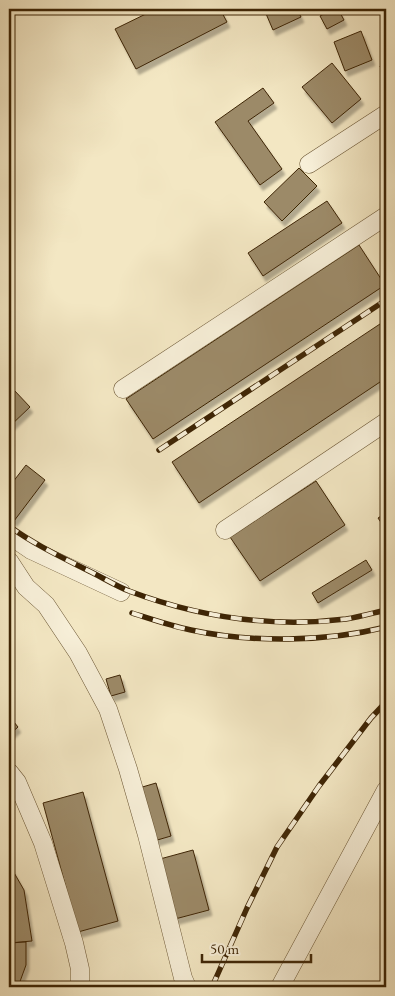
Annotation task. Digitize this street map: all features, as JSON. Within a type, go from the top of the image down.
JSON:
[{"type":"street","points":[[309,164],[386,114]]},
{"type":"street","points":[[123,390],[386,216]]},
{"type":"street","points":[[226,530],[386,422]]},
{"type":"street","points":[[9,535],[31,550],[121,592]]},
{"type":"street","points":[[9,560],[26,587],[46,605],[78,653],[108,709],[145,826],[183,978],[187,987]]},
{"type":"street","points":[[9,772],[17,782],[43,843],[74,942],[80,969],[80,987]]},
{"type":"street","points":[[280,987],[386,790]]},
{"type":"building","points":[[156,9],[220,9],[227,22],[136,69],[115,29]]},
{"type":"building","points":[[264,9],[297,9],[301,17],[273,30]]},
{"type":"building","points":[[333,9],[338,9],[344,20],[327,29],[320,16]]},
{"type":"building","points":[[361,31],[372,60],[345,71],[334,42]]},
{"type":"building","points":[[332,63],[361,99],[332,123],[302,87]]},
{"type":"building","points":[[386,63],[386,83],[380,66]]},
{"type":"building","points":[[263,88],[274,103],[248,121],[282,169],[260,185],[215,122]]},
{"type":"building","points":[[299,168],[317,186],[282,221],[264,202]]},
{"type":"building","points":[[327,201],[342,223],[263,276],[248,253]]},
{"type":"building","points":[[359,245],[385,285],[153,439],[126,399]]},
{"type":"building","points":[[386,320],[386,378],[199,503],[172,462]]},
{"type":"building","points":[[14,390],[30,407],[9,427],[9,395]]},
{"type":"building","points":[[26,465],[45,480],[14,521],[9,517],[9,487]]},
{"type":"building","points":[[316,481],[345,525],[260,581],[230,537]]},
{"type":"building","points":[[386,513],[386,530],[378,518]]},
{"type":"building","points":[[366,560],[372,570],[318,603],[312,593]]},
{"type":"building","points":[[120,675],[125,692],[111,696],[106,679]]},
{"type":"building","points":[[9,716],[18,727],[9,735]]},
{"type":"building","points":[[156,783],[171,836],[154,841],[139,788]]},
{"type":"building","points":[[83,792],[118,921],[78,932],[43,803]]},
{"type":"building","points":[[193,850],[209,910],[175,919],[160,859]]},
{"type":"building","points":[[9,864],[24,890],[32,941],[9,943]]},
{"type":"building","points":[[26,942],[26,965],[18,987],[9,987],[9,943]]},
{"type":"railway","points":[[159,450],[386,300]]},
{"type":"railway","points":[[9,526],[46,549],[123,589],[182,608],[208,614],[263,621],[291,622],[346,619],[386,610]]},
{"type":"railway","points":[[132,613],[191,630],[264,639],[339,636],[386,627]]},
{"type":"railway","points":[[212,987],[247,908],[277,847],[319,786],[371,718],[386,702]]}]
